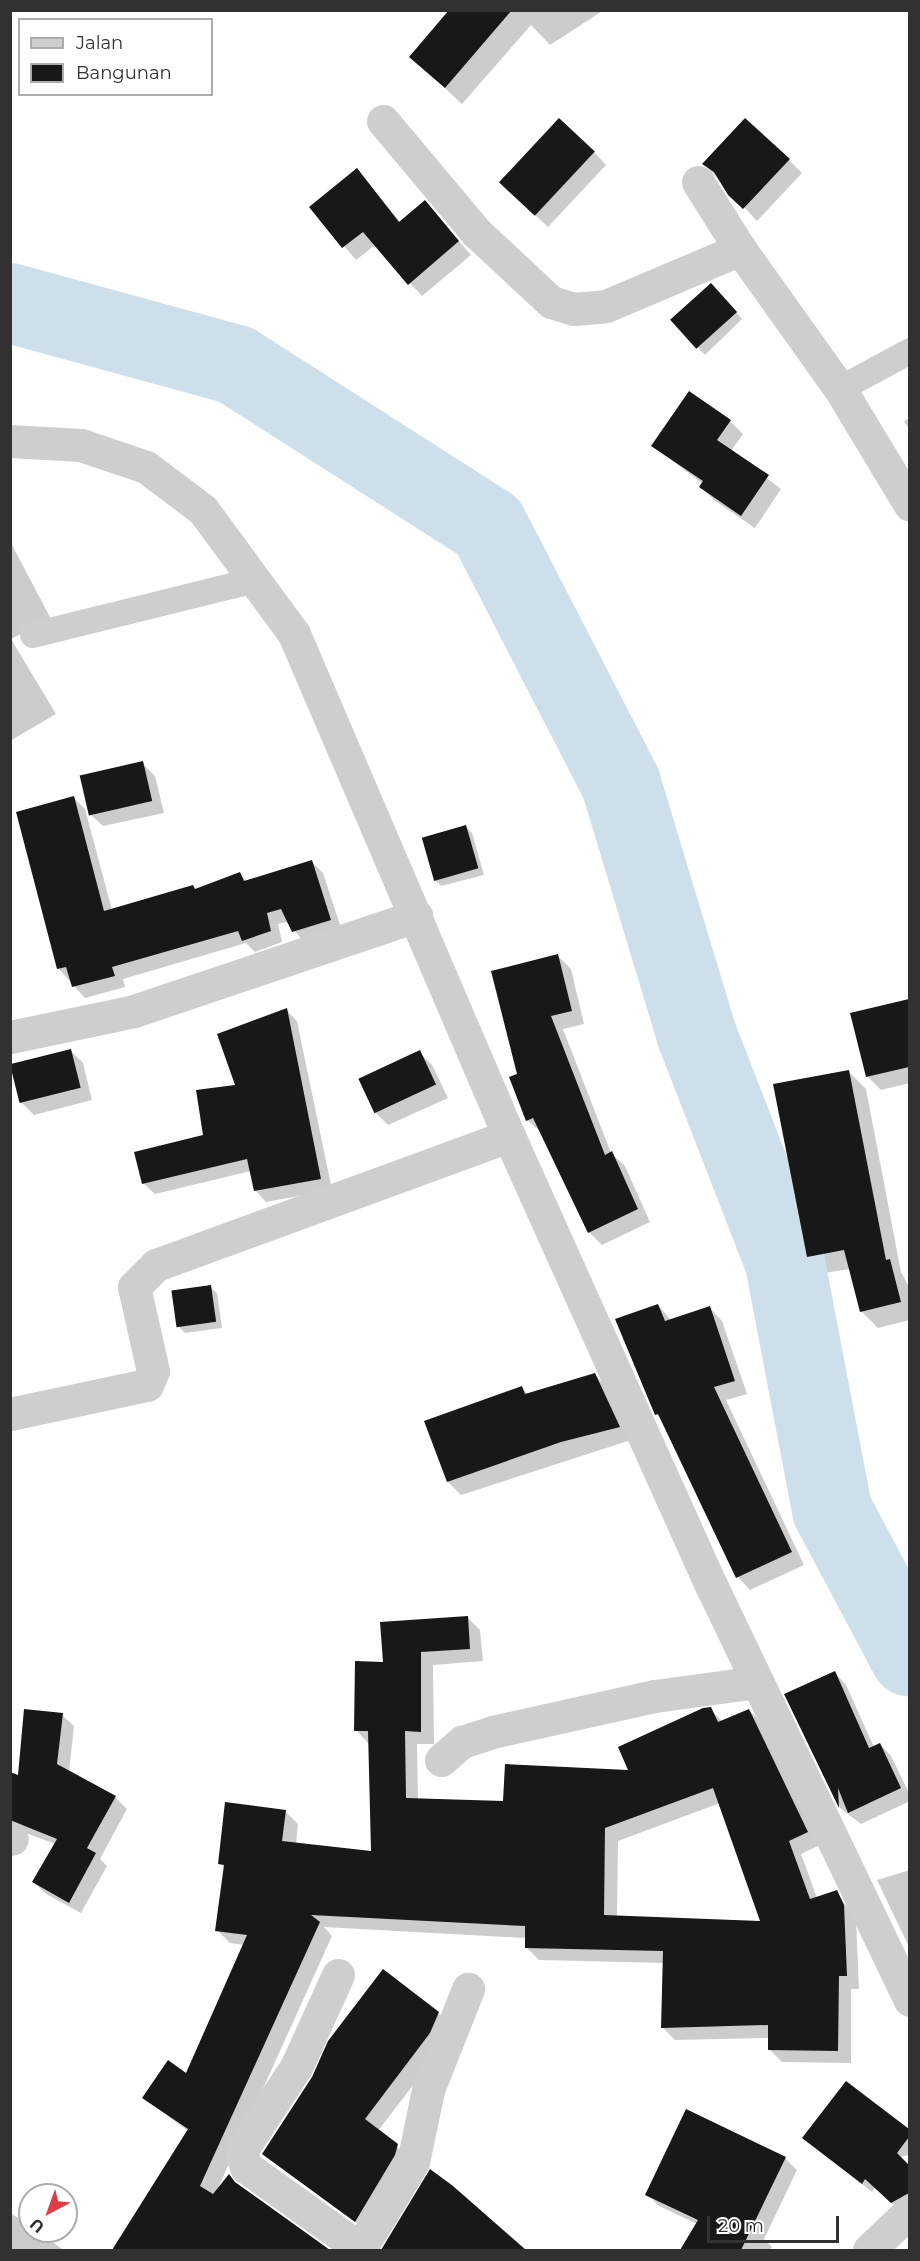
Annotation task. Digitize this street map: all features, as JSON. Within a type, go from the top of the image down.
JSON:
[{"type":"street","points":[[383,121],[476,232],[552,302],[574,309],[606,306],[740,249]]},
{"type":"street","points":[[698,182],[740,249],[840,389],[909,505]]},
{"type":"street","points":[[10,441],[81,445],[146,468],[203,510],[294,634],[510,1136],[757,1682],[909,2000]]},
{"type":"street","points":[[10,1037],[134,1011],[416,916]]},
{"type":"street","points":[[10,1414],[147,1385],[153,1371],[134,1287],[156,1265],[510,1136]]},
{"type":"street","points":[[441,1760],[462,1742],[492,1732],[655,1696],[757,1682]]},
{"type":"street","points":[[338,1975],[296,2067],[241,2151],[246,2167],[361,2250],[413,2162],[428,2090],[468,1989]]},
{"type":"street","points":[[869,2250],[909,2211]]},
{"type":"lane","points":[[840,389],[909,351]]},
{"type":"lane","points":[[33,635],[256,580]]},
{"type":"building","points":[[449,10],[512,10],[445,88],[409,57]]},
{"type":"building","points":[[559,118],[595,151],[535,216],[499,182]]},
{"type":"building","points":[[745,118],[790,159],[743,209],[728,195],[714,172],[702,164]]},
{"type":"building","points":[[357,168],[399,222],[425,200],[459,241],[408,285],[363,232],[342,248],[309,207]]},
{"type":"building","points":[[711,283],[737,312],[696,349],[670,320]]},
{"type":"building","points":[[689,391],[731,420],[717,440],[769,475],[741,516],[699,487],[703,481],[651,446]]},
{"type":"building","points":[[143,761],[152,801],[89,816],[80,776]]},
{"type":"building","points":[[74,796],[104,911],[193,885],[195,889],[240,872],[244,881],[312,860],[331,920],[292,932],[281,909],[267,913],[271,931],[242,941],[238,931],[112,967],[115,976],[72,987],[66,967],[57,969],[16,812]]},
{"type":"building","points":[[466,825],[478,868],[434,881],[422,838]]},
{"type":"building","points":[[558,954],[572,1011],[551,1016],[605,1155],[612,1151],[638,1209],[588,1233],[533,1118],[526,1121],[509,1077],[517,1074],[491,971]]},
{"type":"building","points":[[909,999],[909,1067],[866,1077],[850,1013]]},
{"type":"building","points":[[287,1008],[321,1179],[254,1191],[247,1159],[142,1184],[134,1152],[203,1135],[196,1090],[235,1085],[217,1034]]},
{"type":"building","points":[[71,1049],[81,1088],[20,1103],[10,1064]]},
{"type":"building","points":[[420,1050],[436,1084],[374,1113],[358,1079]]},
{"type":"building","points":[[849,1070],[886,1260],[890,1259],[901,1302],[860,1312],[844,1250],[807,1257],[773,1084]]},
{"type":"building","points":[[211,1285],[216,1322],[177,1327],[171,1291]]},
{"type":"building","points":[[658,1304],[665,1321],[710,1306],[735,1381],[714,1387],[792,1552],[736,1578],[658,1414],[655,1415],[615,1319]]},
{"type":"building","points":[[595,1373],[620,1427],[561,1442],[447,1482],[424,1421],[522,1386],[525,1394]]},
{"type":"building","points":[[468,1616],[470,1649],[421,1652],[421,1732],[405,1731],[406,1798],[503,1801],[505,1764],[628,1770],[618,1747],[703,1708],[711,1707],[718,1722],[749,1709],[808,1832],[789,1841],[810,1899],[837,1890],[844,1905],[847,1976],[839,1976],[838,2051],[768,2050],[768,2025],[661,2028],[663,1951],[525,1948],[525,1926],[311,1915],[320,1922],[200,2186],[213,2194],[229,2174],[235,2182],[330,2250],[112,2250],[188,2129],[142,2098],[168,2060],[186,2073],[247,1935],[215,1931],[224,1865],[218,1864],[225,1802],[286,1810],[282,1841],[371,1851],[368,1731],[354,1731],[355,1661],[383,1662],[380,1622]],"holes":[[[713,1788],[760,1921],[604,1915],[605,1828]]]},
{"type":"building","points":[[835,1671],[869,1748],[880,1743],[901,1788],[848,1813],[838,1788],[839,1808],[784,1694]]},
{"type":"building","points":[[24,1709],[63,1713],[57,1764],[116,1796],[87,1848],[96,1853],[69,1903],[32,1882],[57,1839],[10,1820],[10,1772],[18,1775]]},
{"type":"building","points":[[383,1969],[439,2012],[430,2033],[365,2119],[398,2144],[395,2155],[355,2222],[262,2154],[312,2077],[328,2041]]},
{"type":"building","points":[[846,2081],[909,2129],[909,2137],[897,2153],[909,2165],[909,2193],[891,2203],[865,2179],[862,2184],[802,2138]]},
{"type":"building","points":[[686,2109],[786,2157],[741,2250],[680,2250],[698,2220],[645,2195]]},
{"type":"building","points":[[430,2169],[453,2186],[526,2250],[381,2250]]},
{"type":"waterway","points":[[10,303],[236,365],[488,526],[621,784],[696,1033],[785,1263],[832,1510],[910,1657]]}]
